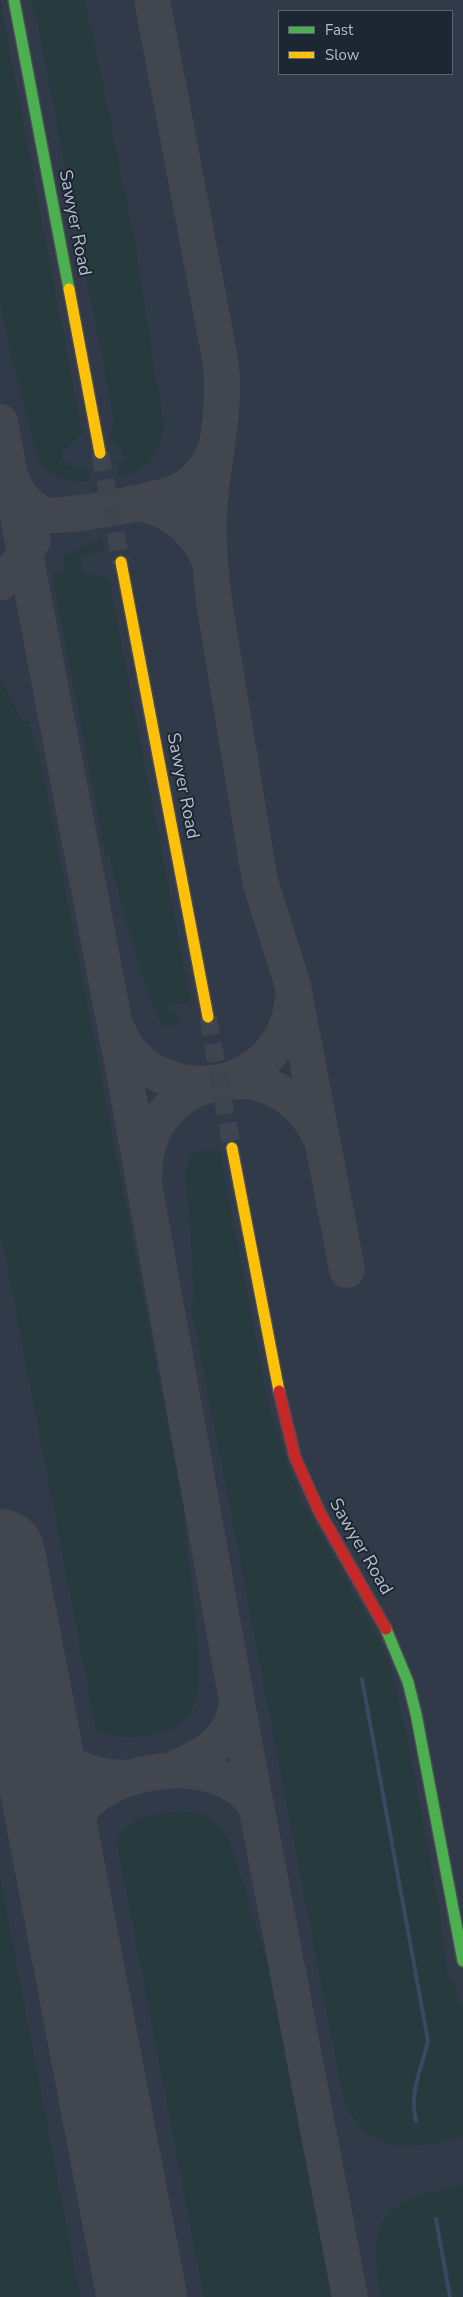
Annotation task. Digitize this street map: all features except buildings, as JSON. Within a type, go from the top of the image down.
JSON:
[{"type":"street","name":"Sawyer Road","points":[[14,0],[100,453]]},
{"type":"street","name":"Sawyer Road","points":[[121,562],[208,1017]]},
{"type":"street","name":"Sawyer Road","points":[[232,1148],[288,1432],[305,1483],[391,1636],[408,1682],[416,1714],[463,1961]]},
{"type":"shaded area","points":[[0,0],[463,0],[463,2297],[0,2297]]},
{"type":"green space","points":[[0,0],[82,433],[60,455],[68,465],[89,468],[91,482],[60,478],[47,470],[37,457],[9,347],[0,300]]},
{"type":"green space","points":[[30,0],[84,0],[98,59],[134,238],[164,428],[159,446],[150,460],[137,471],[120,478],[117,462],[127,458],[109,438],[114,420],[38,26]]},
{"type":"green space","points":[[101,538],[104,550],[81,558],[83,573],[109,579],[191,1003],[166,1006],[167,1010],[182,1019],[183,1023],[165,1027],[151,999],[142,974],[110,856],[106,856],[52,573],[66,569],[64,556]]},
{"type":"green space","points":[[0,677],[22,722],[29,721],[42,768],[186,1520],[184,1521],[198,1645],[197,1692],[194,1706],[186,1718],[168,1730],[147,1735],[115,1736],[96,1729],[0,1229]]},
{"type":"green space","points":[[219,1148],[271,1417],[274,1417],[285,1458],[303,1504],[379,1638],[391,1668],[410,1752],[439,1909],[448,1978],[455,1984],[463,2012],[463,2138],[407,2146],[377,2140],[364,2131],[353,2117],[343,2097],[191,1305],[195,1302],[186,1174],[189,1155]]},
{"type":"green space","points":[[177,1811],[201,1815],[213,1821],[229,1839],[269,1968],[274,2000],[277,1999],[335,2297],[204,2297],[116,1837],[138,1818]]},
{"type":"green space","points":[[0,1877],[80,2297],[0,2297]]},
{"type":"green space","points":[[463,2185],[463,2297],[381,2297],[376,2247],[380,2229],[387,2216],[398,2205],[415,2197]]},
{"type":"waterway","points":[[362,1679],[428,2041],[415,2090],[414,2110],[416,2121]]},
{"type":"waterway","points":[[436,2219],[450,2297]]},
{"type":"taxiway","points":[[152,0],[221,364],[221,409],[209,512],[214,601],[260,881],[293,986],[347,1270]]},
{"type":"taxiway","points":[[0,422],[128,1094],[247,1758],[350,2297]]},
{"type":"taxiway","points":[[11,478],[23,499],[32,508],[43,514],[90,512],[155,499],[182,490],[202,472],[210,462],[215,449]]},
{"type":"taxiway","points":[[133,503],[158,509],[180,521],[197,539],[210,561]]},
{"type":"taxiway","points":[[0,583],[17,565],[33,540]]},
{"type":"taxiway","points":[[145,1168],[148,1144],[165,1113],[173,1104],[193,1091],[236,1077],[259,1064],[268,1056],[283,1035],[288,1023],[293,998]]},
{"type":"taxiway","points":[[118,1031],[132,1053],[151,1070],[162,1076],[187,1083],[200,1084],[253,1082],[274,1089],[292,1101],[308,1116],[319,1135]]},
{"type":"taxiway","points":[[0,1728],[8,1725],[18,1716],[23,1703],[24,1682]]},
{"type":"taxiway","points":[[169,1771],[203,1754],[221,1740],[228,1730],[237,1706]]},
{"type":"taxiway","points":[[0,1729],[13,1730],[71,1766],[84,1771],[98,1775],[131,1778]]},
{"type":"taxiway","points":[[64,1889],[63,1857],[67,1837],[75,1818],[81,1809],[98,1794],[119,1782],[143,1774],[170,1771],[196,1772],[220,1778],[240,1789],[256,1806]]},
{"type":"runway","points":[[0,1554],[142,2297]]},
{"type":"tunnel","points":[[100,453],[121,562]]},
{"type":"tunnel","points":[[208,1017],[232,1148]]},
{"type":"traffic: fast","points":[[14,0],[69,289]]},
{"type":"traffic: fast","points":[[386,1629],[408,1682],[416,1714],[463,1961]]},
{"type":"traffic: slow","points":[[69,289],[100,453]]},
{"type":"traffic: slow","points":[[121,562],[208,1017]]},
{"type":"traffic: slow","points":[[232,1148],[279,1391]]},
{"type":"traffic: jam","points":[[279,1391],[295,1457],[320,1513],[386,1629]]}]
